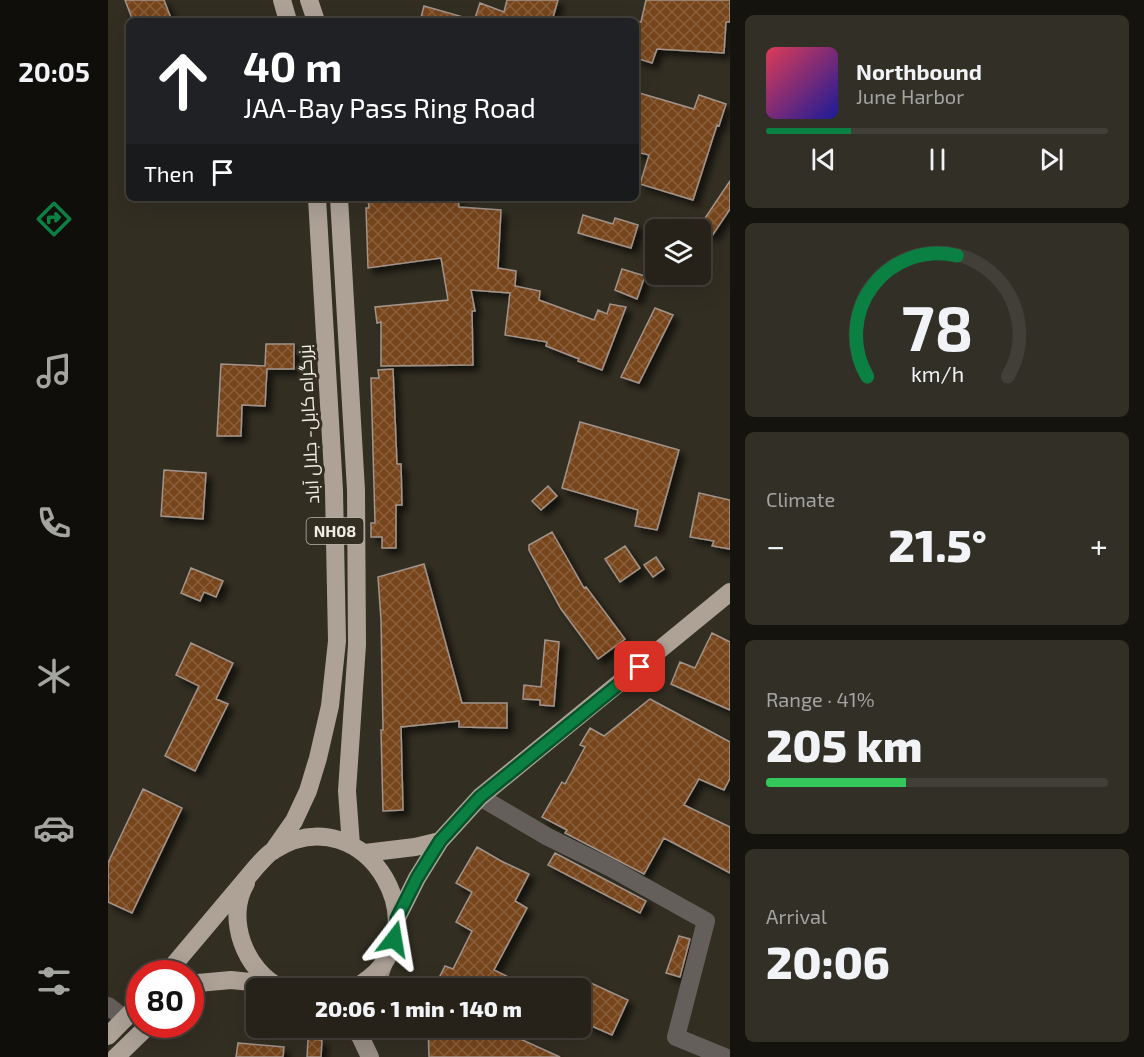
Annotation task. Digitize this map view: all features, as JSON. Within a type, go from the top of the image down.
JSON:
[{"type":"highway","points":[[282,0],[287,18]]},
{"type":"highway","points":[[309,0],[315,18]]},
{"type":"highway","name":"بزرگراه کابل- جلال آباد","points":[[178,960],[273,850],[294,821],[308,791],[330,706],[337,642],[334,489],[317,201]]},
{"type":"highway","name":"NH08","points":[[339,201],[356,490],[357,645],[347,791],[358,849]]},
{"type":"highway","points":[[334,489],[356,490]]},
{"type":"highway","points":[[397,918],[417,878],[440,841],[480,797],[730,592]]},
{"type":"highway","name":"بزرگراه کابل- جلال آباد","points":[[273,850],[295,841],[315,837],[336,840],[358,849]]},
{"type":"highway","points":[[358,849],[415,847],[440,841]]},
{"type":"highway","points":[[358,849],[382,872],[394,894],[397,918],[394,939],[386,957],[368,978]]},
{"type":"highway","name":"بزرگراه کابل- جلال آباد","points":[[257,866],[243,889],[237,915],[241,941],[253,965],[267,978]]},
{"type":"highway","name":"بزرگراه کابل- جلال آباد","points":[[204,982],[231,980],[246,982]]},
{"type":"highway","points":[[108,1036],[125,1019]]},
{"type":"highway","points":[[116,1057],[136,1038]]},
{"type":"main road","points":[[379,978],[386,957]]},
{"type":"main road","points":[[361,1038],[371,1057]]},
{"type":"main road","points":[[370,1038],[371,1057]]},
{"type":"street","points":[[480,797],[548,837],[706,921],[676,1037],[725,1057]]},
{"type":"street","points":[[108,1006],[125,1019]]},
{"type":"building","points":[[125,0],[164,0],[171,18],[132,18]]},
{"type":"building","points":[[507,0],[558,0],[553,18],[475,18],[480,3],[504,12]]},
{"type":"building","points":[[646,0],[730,0],[730,22],[726,22],[724,53],[657,49],[652,63],[639,59],[639,22],[641,22]]},
{"type":"building","points":[[424,6],[463,17],[463,18],[421,18]]},
{"type":"building","points":[[639,93],[694,109],[699,95],[726,104],[693,200],[640,184],[649,155],[639,153]]},
{"type":"building","points":[[730,181],[730,209],[712,236],[711,219],[704,219]]},
{"type":"building","points":[[368,201],[458,201],[459,207],[501,210],[498,268],[516,271],[515,286],[540,291],[539,300],[594,320],[598,310],[607,314],[610,304],[626,307],[602,370],[546,346],[547,342],[505,335],[510,293],[471,290],[475,311],[472,311],[473,365],[381,366],[381,322],[377,323],[375,307],[448,300],[441,258],[368,268],[366,208],[369,208]]},
{"type":"building","points":[[583,215],[613,224],[615,218],[638,225],[631,248],[578,233]]},
{"type":"building","points":[[622,269],[645,276],[637,299],[615,290]]},
{"type":"building","points":[[655,308],[673,315],[639,383],[621,377]]},
{"type":"building","points":[[266,344],[294,344],[294,369],[267,369],[265,406],[242,405],[241,436],[217,436],[221,364],[265,366]]},
{"type":"building","points":[[393,369],[397,464],[401,464],[402,505],[396,505],[396,548],[382,548],[382,537],[371,537],[371,523],[375,523],[371,378],[379,378],[378,370]]},
{"type":"building","points":[[580,422],[679,450],[657,530],[635,526],[638,510],[562,488]]},
{"type":"building","points":[[164,470],[206,473],[203,519],[161,516]]},
{"type":"building","points":[[548,486],[557,496],[541,510],[532,501]]},
{"type":"building","points":[[699,493],[730,500],[730,549],[712,546],[714,541],[690,537]]},
{"type":"building","points":[[552,532],[584,588],[586,587],[625,639],[598,659],[561,609],[529,550],[529,545]]},
{"type":"building","points":[[625,546],[640,568],[620,582],[605,559]]},
{"type":"building","points":[[656,557],[664,569],[653,577],[644,565]]},
{"type":"building","points":[[424,564],[462,703],[507,703],[507,728],[459,727],[459,721],[401,727],[403,810],[383,811],[381,620],[378,577]]},
{"type":"building","points":[[191,568],[223,581],[216,597],[204,592],[200,601],[181,593]]},
{"type":"building","points":[[712,633],[730,642],[730,710],[671,684],[680,662],[695,668]]},
{"type":"building","points":[[545,640],[559,642],[554,706],[540,705],[540,700],[523,699],[524,685],[541,687]]},
{"type":"building","points":[[191,643],[233,663],[216,699],[228,704],[195,771],[165,756],[199,686],[176,675]]},
{"type":"building","points":[[650,699],[730,742],[730,778],[724,790],[699,779],[684,805],[730,827],[730,873],[664,838],[644,874],[565,833],[567,830],[542,817],[562,782],[565,784],[585,747],[580,745],[590,728],[604,736]]},
{"type":"building","points":[[143,789],[182,808],[132,913],[108,902],[108,863]]},
{"type":"building","points":[[477,847],[529,874],[515,901],[527,908],[494,970],[510,978],[439,978],[445,966],[453,969],[472,931],[456,922],[472,892],[456,883]]},
{"type":"building","points":[[555,853],[646,901],[640,913],[548,865]]},
{"type":"building","points":[[679,936],[690,939],[680,977],[666,973]]},
{"type":"building","points":[[591,983],[628,1000],[612,1035],[591,1026]]},
{"type":"building","points":[[428,1038],[518,1038],[560,1057],[429,1057]]},
{"type":"building","points":[[308,1039],[322,1040],[321,1057],[307,1057]]},
{"type":"building","points":[[238,1043],[284,1047],[283,1057],[236,1057]]},
{"type":"route","points":[[394,939],[397,918],[417,878],[440,841],[480,797],[640,667]]}]
